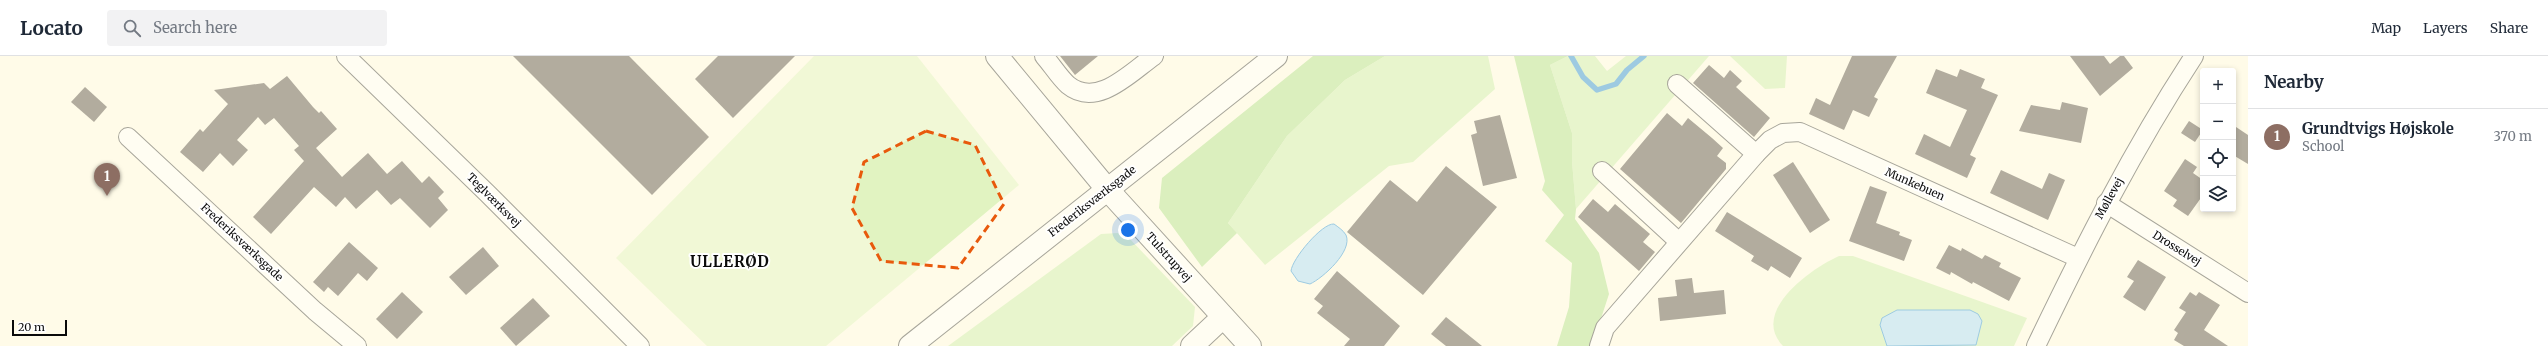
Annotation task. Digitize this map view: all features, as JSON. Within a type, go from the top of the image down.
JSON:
[{"type":"street","name":"Teglværksvej","points":[[346,56],[493,199],[640,346]]},
{"type":"street","name":"Tulstrupvej","points":[[997,56],[1107,188],[1250,346]]},
{"type":"street","points":[[1044,56],[1068,85],[1080,92],[1090,94],[1106,90],[1154,56]]},
{"type":"street","name":"Frederiksværksgade","points":[[910,346],[1107,188],[1276,56]]},
{"type":"street","name":"Møllevej","points":[[2036,346],[2106,203],[2162,105],[2194,56]]},
{"type":"street","points":[[1677,84],[1756,154]]},
{"type":"street","name":"Munkebuen","points":[[1599,346],[1605,328],[1678,241],[1756,154],[1770,140],[1783,133],[1800,132],[2078,258]]},
{"type":"street","name":"Frederiksværksgade","points":[[128,137],[315,311],[357,346]]},
{"type":"street","points":[[1602,171],[1678,241]]},
{"type":"street","name":"Drosselvej","points":[[2106,203],[2248,293]]},
{"type":"street","points":[[1192,346],[1223,317]]},
{"type":"highlighted area","points":[[926,131],[975,145],[1004,204],[958,268],[881,261],[852,208],[864,162]]},
{"type":"green space","points":[[814,56],[917,56],[1019,185],[826,346],[707,346],[616,258]]},
{"type":"green space","points":[[1313,56],[1385,56],[1345,80],[1287,136],[1228,223],[1237,233],[1202,267],[1159,208],[1162,178]]},
{"type":"green space","points":[[1385,56],[1488,56],[1495,89],[1413,162],[1389,166],[1265,265],[1228,223],[1287,136],[1345,80]]},
{"type":"green space","points":[[1514,56],[1568,56],[1550,65],[1572,133],[1572,161],[1576,209],[1575,219],[1599,253],[1609,294],[1592,346],[1557,346],[1569,307],[1572,263],[1545,241],[1564,215],[1542,190],[1545,181]]},
{"type":"green space","points":[[1568,56],[1595,56],[1607,71],[1626,56],[1709,56],[1576,209],[1572,161],[1572,133],[1550,65]]},
{"type":"green space","points":[[1730,56],[1787,56],[1785,88],[1765,89]]},
{"type":"green space","points":[[1118,233],[1127,236],[1195,307],[1193,326],[1172,346],[948,346],[1101,234]]},
{"type":"green space","points":[[1839,256],[1853,256],[2027,318],[2014,346],[1783,346],[1775,333],[1774,319],[1779,306],[1788,293],[1800,281],[1827,262]]},
{"type":"water","points":[[1334,224],[1346,235],[1347,241],[1341,256],[1329,270],[1316,281],[1310,284],[1298,281],[1291,271],[1296,258],[1315,235],[1322,229]]},
{"type":"water","points":[[1897,310],[1970,310],[1978,314],[1982,321],[1976,345],[1887,346],[1880,325],[1882,318]]},
{"type":"building","points":[[513,56],[629,56],[709,137],[652,195]]},
{"type":"building","points":[[718,56],[795,56],[733,118],[695,79]]},
{"type":"building","points":[[1060,56],[1098,56],[1075,75]]},
{"type":"building","points":[[1852,56],[1897,56],[1874,97],[1878,99],[1869,117],[1853,110],[1844,130],[1809,114],[1816,98],[1830,105]]},
{"type":"building","points":[[2070,56],[2104,56],[2110,64],[2120,56],[2124,56],[2133,68],[2100,96]]},
{"type":"building","points":[[1709,65],[1724,78],[1730,70],[1742,81],[1736,87],[1770,118],[1754,137],[1693,83]]},
{"type":"building","points":[[1936,69],[1957,77],[1960,69],[1985,79],[1981,88],[1998,95],[1970,155],[1976,158],[1967,178],[1915,154],[1924,134],[1950,147],[1967,110],[1926,93]]},
{"type":"building","points":[[287,76],[313,107],[319,113],[321,111],[337,129],[316,148],[342,177],[368,153],[387,174],[402,161],[422,183],[429,176],[444,192],[438,198],[448,210],[430,228],[400,198],[391,205],[377,190],[356,209],[345,197],[336,207],[314,187],[271,234],[253,217],[304,161],[294,150],[299,146],[274,118],[265,125],[258,117],[237,140],[248,150],[233,166],[220,153],[203,172],[180,152],[200,129],[203,132],[228,104],[214,90],[264,83],[270,89]]},
{"type":"building","points":[[85,87],[107,107],[94,122],[71,102]]},
{"type":"building","points":[[2062,102],[2088,108],[2081,143],[2019,131],[2031,105],[2060,110]]},
{"type":"building","points":[[1667,113],[1682,126],[1688,118],[1712,138],[1723,148],[1717,156],[1726,163],[1726,169],[1681,223],[1620,169]]},
{"type":"building","points":[[1500,115],[1517,178],[1483,186],[1471,135],[1477,133],[1474,121]]},
{"type":"building","points":[[2189,121],[2200,128],[2200,134],[2195,142],[2181,133]]},
{"type":"building","points":[[2236,127],[2248,135],[2248,164],[2236,157]]},
{"type":"building","points":[[2185,159],[2197,167],[2193,173],[2200,178],[2200,199],[2188,216],[2173,206],[2177,200],[2164,191]]},
{"type":"building","points":[[1793,162],[1830,220],[1810,233],[1773,175]]},
{"type":"building","points":[[1446,166],[1497,207],[1423,295],[1347,232],[1390,180],[1417,202]]},
{"type":"building","points":[[2001,170],[2042,189],[2049,173],[2065,180],[2048,220],[1990,193]]},
{"type":"building","points":[[1870,186],[1887,192],[1876,223],[1900,232],[1899,235],[1912,240],[1904,261],[1849,241]]},
{"type":"building","points":[[1593,199],[1608,212],[1615,204],[1650,234],[1643,242],[1655,252],[1639,271],[1578,217]]},
{"type":"building","points":[[1727,212],[1802,258],[1790,278],[1771,266],[1768,271],[1751,261],[1754,256],[1715,231]]},
{"type":"building","points":[[349,242],[378,268],[367,281],[358,273],[338,296],[328,287],[324,292],[313,282]]},
{"type":"building","points":[[1949,245],[1961,251],[1962,248],[1982,259],[1985,255],[2001,263],[1999,267],[2021,278],[2009,301],[1973,282],[1972,284],[1951,272],[1950,275],[1936,268]]},
{"type":"building","points":[[483,247],[499,266],[466,295],[449,277]]},
{"type":"building","points":[[2138,260],[2166,277],[2145,311],[2123,297],[2134,281],[2127,277]]},
{"type":"building","points":[[1337,271],[1400,326],[1384,346],[1344,346],[1350,339],[1317,313],[1323,306],[1314,299]]},
{"type":"building","points":[[1692,278],[1694,293],[1724,290],[1726,314],[1660,321],[1658,298],[1677,296],[1675,280]]},
{"type":"building","points":[[402,292],[423,312],[397,339],[376,319]]},
{"type":"building","points":[[2190,292],[2196,296],[2199,292],[2220,305],[2204,330],[2228,346],[2184,346],[2174,340],[2178,333],[2174,330],[2186,312],[2179,308]]},
{"type":"building","points":[[533,298],[550,316],[516,346],[500,328]]},
{"type":"building","points":[[1446,317],[1482,346],[1446,346],[1431,334]]},
{"type":"waterway","points":[[1571,56],[1583,77],[1597,90],[1616,84],[1627,70],[1644,56]]},
{"type":"place","name":"Grundtvigs Højskole","points":[[107,196]]},
{"type":"district","name":"ULLERØD","points":[[730,261]]}]
